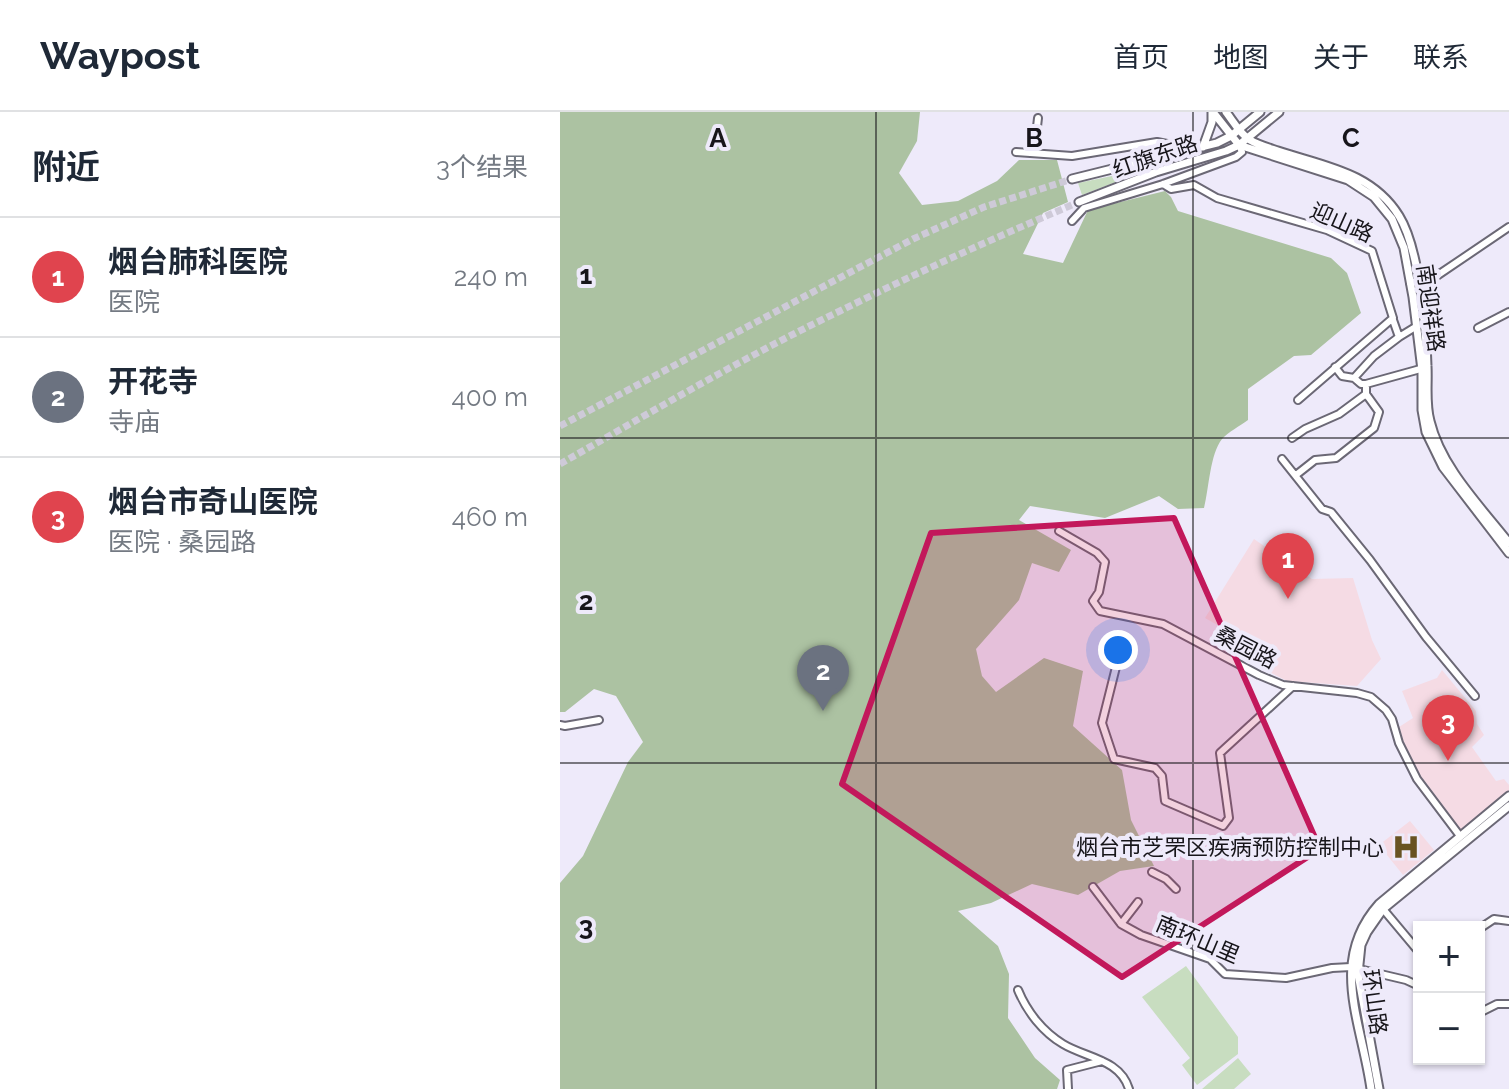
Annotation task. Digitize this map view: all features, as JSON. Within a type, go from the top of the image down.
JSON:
[{"type":"main road","points":[[1212,112],[1239,145]]},
{"type":"main road","points":[[1199,148],[1212,122],[1212,112]]},
{"type":"main road","points":[[1226,112],[1247,138]]},
{"type":"main road","points":[[1239,129],[1260,112]]},
{"type":"main road","name":"红旗东路","points":[[1079,202],[1156,172],[1222,153],[1239,145],[1279,112]]},
{"type":"main road","name":"红旗东路","points":[[1072,179],[1199,148],[1231,136],[1239,129]]},
{"type":"main road","name":"南迎祥路","points":[[1247,138],[1362,180],[1379,192],[1398,215],[1405,228],[1414,282],[1429,418],[1455,474],[1509,543]]},
{"type":"main road","name":"南迎祥路","points":[[1239,145],[1348,180],[1374,197],[1392,219],[1414,282],[1424,368],[1422,410],[1433,447],[1451,477],[1509,553]]},
{"type":"main road","name":"环山路","points":[[1371,1089],[1352,994],[1354,942],[1373,911],[1509,796]]},
{"type":"main road","name":"环山路","points":[[1379,1089],[1354,968],[1361,945],[1383,909],[1509,806]]},
{"type":"street","points":[[1034,153],[1038,118]]},
{"type":"street","points":[[1016,152],[1072,156],[1157,142],[1199,148]]},
{"type":"street","points":[[1072,221],[1084,208],[1236,157],[1242,152],[1239,145]]},
{"type":"street","name":"迎山路","points":[[1163,184],[1171,189],[1194,185],[1217,198],[1327,230],[1372,251],[1393,318],[1298,400]]},
{"type":"street","points":[[1414,282],[1438,275],[1509,227]]},
{"type":"street","points":[[1478,328],[1509,312]]},
{"type":"street","points":[[1393,320],[1399,337]]},
{"type":"street","points":[[1354,378],[1374,356],[1417,326]]},
{"type":"street","points":[[1335,367],[1342,376],[1366,384],[1424,368]]},
{"type":"street","points":[[1296,475],[1315,460],[1336,458],[1374,428],[1379,412],[1366,394],[1366,384]]},
{"type":"street","points":[[1292,438],[1339,414],[1366,394]]},
{"type":"street","points":[[1282,459],[1322,509],[1331,512],[1475,696]]},
{"type":"street","name":"桑园路","points":[[1059,531],[1097,553],[1105,562],[1099,592],[1093,601],[1100,611],[1163,624],[1283,685],[1357,693],[1379,702],[1392,719],[1399,743],[1417,779],[1460,836]]},
{"type":"street","points":[[1118,659],[1102,723],[1114,759],[1155,768],[1162,776],[1165,801],[1223,826],[1229,818],[1220,753],[1293,686]]},
{"type":"street","points":[[560,725],[599,720]]},
{"type":"street","points":[[1152,872],[1172,883],[1176,889]]},
{"type":"street","points":[[1093,887],[1121,924],[1138,902]]},
{"type":"street","points":[[1383,909],[1413,945]]},
{"type":"street","points":[[1485,925],[1494,919],[1509,921]]},
{"type":"street","name":"南环山里","points":[[1121,924],[1141,935],[1210,959],[1225,974],[1286,978],[1332,968],[1354,968]]},
{"type":"street","points":[[1354,968],[1413,984]]},
{"type":"street","points":[[1018,990],[1040,1026],[1064,1045],[1096,1057],[1118,1070],[1129,1089]]},
{"type":"street","points":[[1485,1010],[1497,1004],[1509,1004]]},
{"type":"street","points":[[1068,1089],[1067,1070],[1102,1061]]},
{"type":"highlighted area","points":[[1174,518],[1320,849],[1122,977],[842,784],[931,533]]},
{"type":"shaded area","points":[[1254,539],[1312,579],[1353,578],[1381,659],[1357,686],[1287,681],[1264,669],[1255,646],[1205,618]]},
{"type":"shaded area","points":[[1442,670],[1476,711],[1477,724],[1484,735],[1472,747],[1496,781],[1504,779],[1509,785],[1509,791],[1461,830],[1420,775],[1399,727],[1413,718],[1402,691],[1437,678]]},
{"type":"shaded area","name":"烟台市芝罘区疾病预防控制中心","points":[[1410,821],[1434,850],[1403,875],[1379,845]]},
{"type":"green space","points":[[560,112],[920,112],[917,141],[899,173],[922,205],[958,201],[997,181],[1019,160],[1057,160],[1068,202],[1043,213],[1023,254],[1063,263],[1088,210],[1165,191],[1178,211],[1331,258],[1347,273],[1361,313],[1311,355],[1294,356],[1248,389],[1248,420],[1225,436],[1218,445],[1204,508],[1178,509],[1159,496],[1105,518],[1030,506],[1019,520],[1071,550],[1059,572],[1032,563],[1019,600],[976,649],[982,676],[996,692],[1044,658],[1083,671],[1073,726],[1122,770],[1131,820],[1154,866],[1120,871],[1078,895],[1032,884],[991,903],[958,911],[998,946],[1009,974],[1008,1018],[1035,1058],[1060,1080],[1057,1089],[560,1089],[560,883],[583,856],[628,762],[643,742],[616,696],[594,689],[565,712],[560,712]]},
{"type":"green space","points":[[1136,171],[1137,174],[1082,195],[1078,183]]},
{"type":"green space","points":[[1186,966],[1238,1037],[1238,1054],[1197,1085],[1182,1065],[1190,1058],[1142,997]]},
{"type":"green space","points":[[1238,1058],[1251,1074],[1234,1089],[1202,1089]]},
{"type":"tunnel","points":[[560,426],[913,239],[984,207],[1072,179]]},
{"type":"tunnel","points":[[560,464],[806,328],[930,268],[1079,202]]},
{"type":"place","name":"烟台肺科医院","points":[[1288,599]]},
{"type":"place","name":"开花寺","points":[[823,711]]},
{"type":"place","name":"烟台市奇山医院","points":[[1448,761]]},
{"type":"place","name":"烟台市芝罘区疾病预防控制中心","points":[[1406,847]]}]
